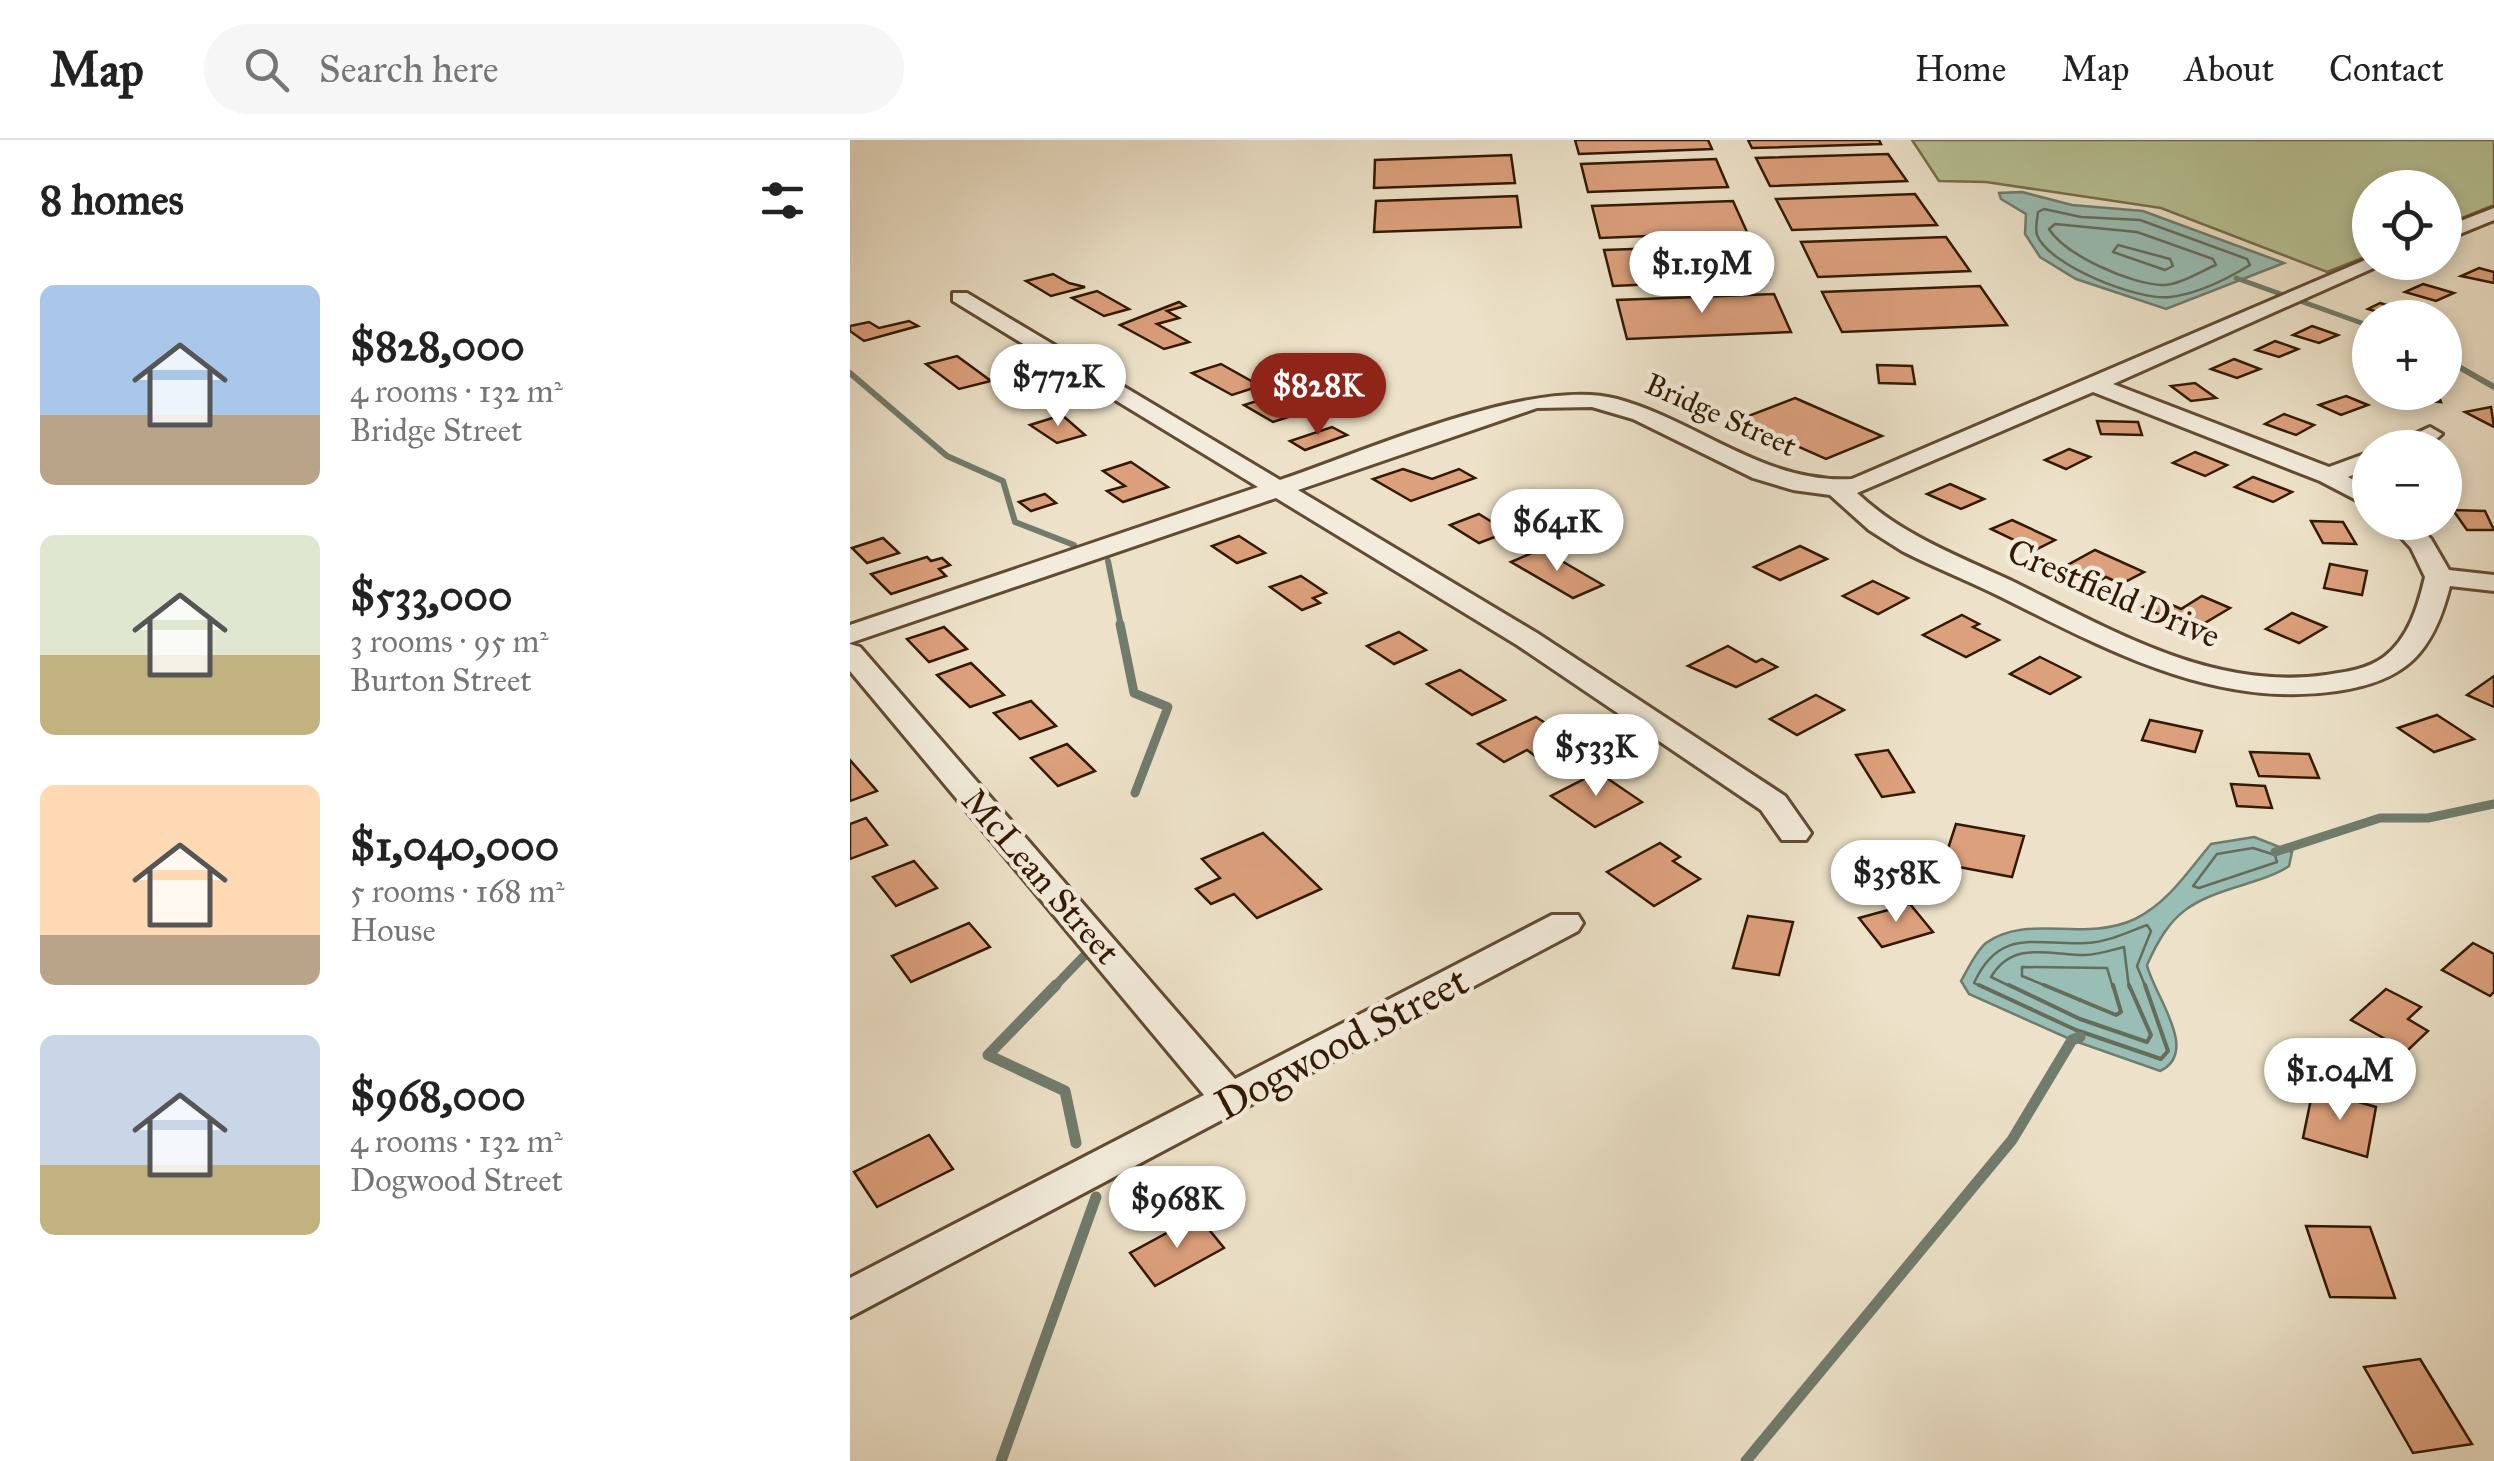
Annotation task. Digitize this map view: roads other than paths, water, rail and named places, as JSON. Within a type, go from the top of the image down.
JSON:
[{"type":"street","points":[[2462,227],[2494,213]]},
{"type":"street","name":"Bridge Street","points":[[850,634],[1510,408],[1578,399],[1638,412],[1794,483],[1838,489],[1902,469],[2352,273]]},
{"type":"street","points":[[960,297],[1527,639],[1774,803],[1794,833]]},
{"type":"street","points":[[2095,385],[2330,476],[2352,489]]},
{"type":"street","points":[[2330,476],[2352,467]]},
{"type":"street","name":"Crestfield Drive","points":[[1838,489],[1885,530],[2116,642],[2214,678],[2268,686],[2324,686],[2393,664],[2429,616],[2439,576]]},
{"type":"street","points":[[2417,540],[2439,576],[2494,583]]},
{"type":"street","name":"McLean Street","points":[[850,653],[1231,1100]]},
{"type":"street","name":"Dogwood Street","points":[[850,1299],[1566,923]]},
{"type":"water","points":[[2022,192],[2072,205],[2143,211],[2284,263],[2166,309],[2076,279],[2040,257],[2025,234],[2026,214],[2001,199],[1999,193]]},
{"type":"water","points":[[2254,837],[2292,852],[2289,866],[2210,896],[2184,911],[2165,932],[2147,965],[2175,1037],[2176,1050],[2171,1062],[2160,1071],[2072,1040],[1969,994],[1961,981],[1982,946],[2002,934],[2019,930],[2096,929],[2135,919],[2167,895],[2211,844]]},
{"type":"waterway","points":[[2236,278],[2352,320]]},
{"type":"waterway","points":[[2462,369],[2494,387]]},
{"type":"waterway","points":[[850,373],[947,456],[1003,481],[1015,522],[1074,545]]},
{"type":"waterway","points":[[1108,561],[1121,626]]},
{"type":"waterway","points":[[1120,624],[1134,693],[1168,707],[1135,793]]},
{"type":"waterway","points":[[2275,852],[2380,818],[2428,818],[2494,804]]},
{"type":"waterway","points":[[1053,988],[1084,956]]},
{"type":"waterway","points":[[1056,985],[988,1055],[1065,1091],[1076,1143]]},
{"type":"waterway","points":[[1746,1461],[2012,1140],[2072,1040],[2080,1037]]},
{"type":"waterway","points":[[1001,1461],[1096,1197]]}]
